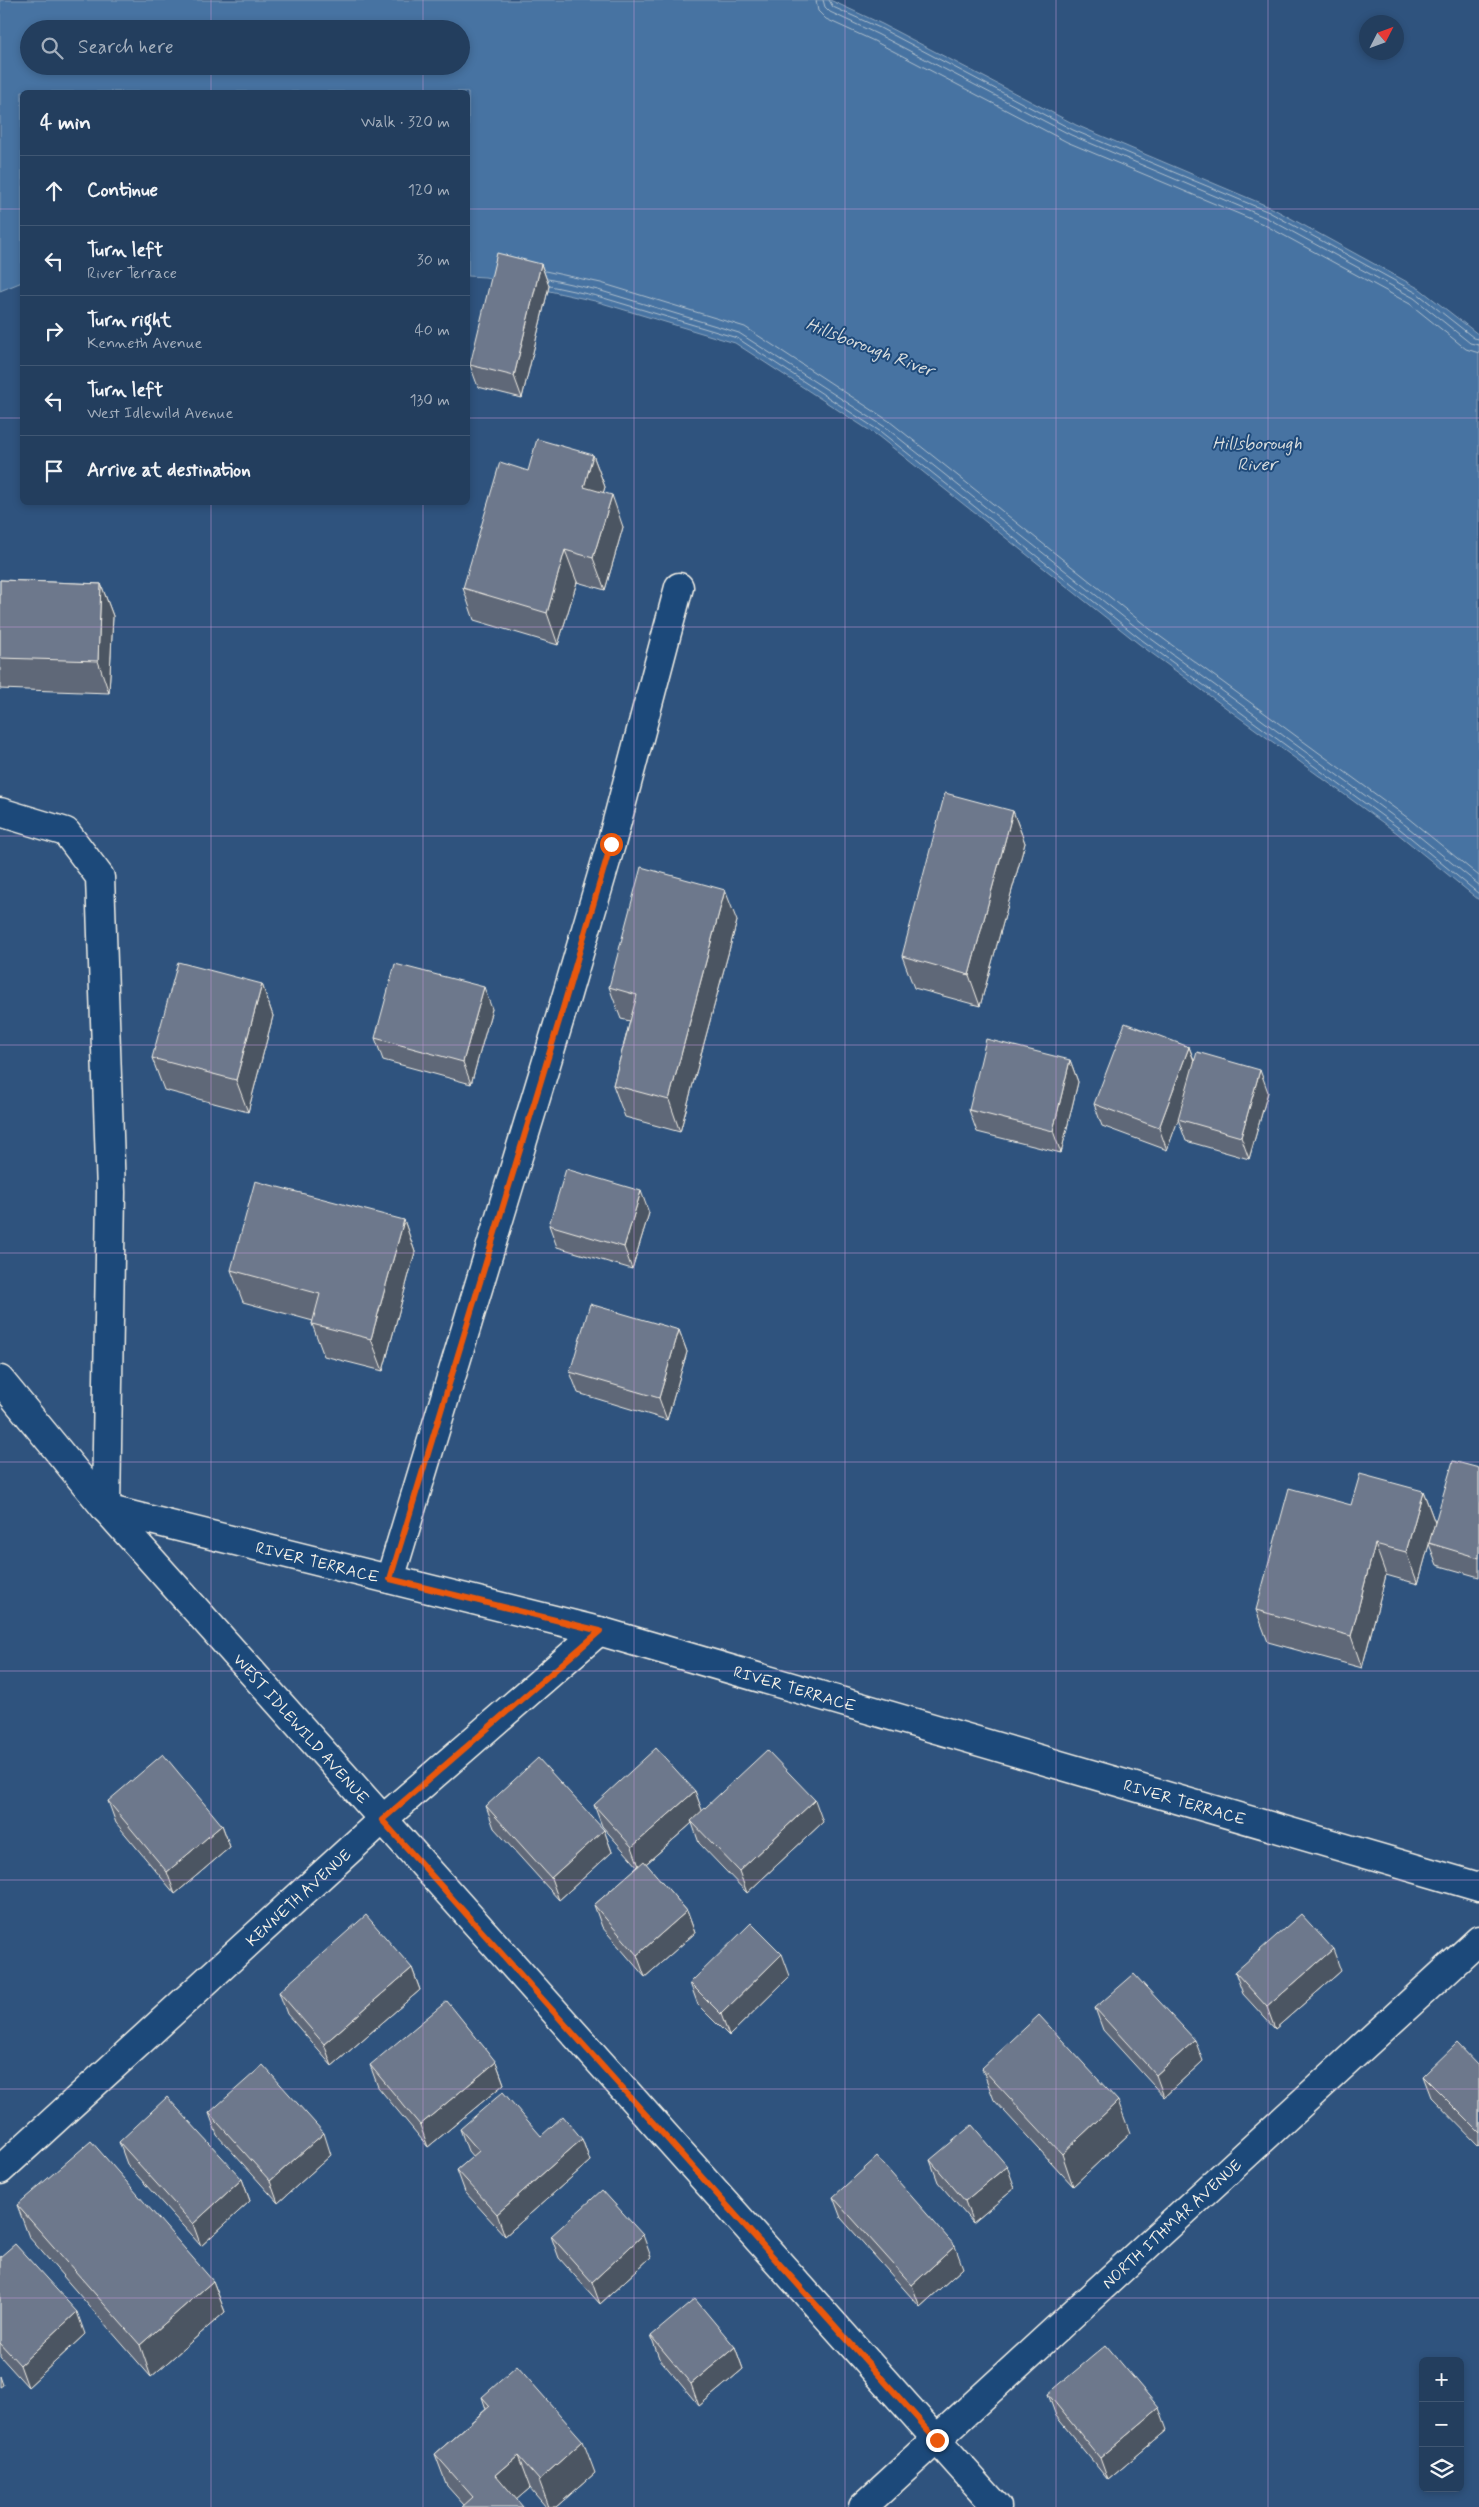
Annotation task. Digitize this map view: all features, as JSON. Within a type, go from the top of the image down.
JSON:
[{"type":"street","points":[[390,1579],[611,844],[679,587]]},
{"type":"street","points":[[0,812],[66,832],[100,877],[111,1192],[106,1509]]},
{"type":"street","name":"WEST IDLEWILD AVENUE","points":[[0,1380],[106,1509],[997,2507]]},
{"type":"street","name":"RIVER TERRACE","points":[[106,1509],[600,1631],[1479,1887]]},
{"type":"street","name":"KENNETH AVENUE","points":[[0,2170],[382,1820],[600,1631]]},
{"type":"street","name":"NORTH ITHMAR AVENUE","points":[[863,2507],[1479,1940]]},
{"type":"water","name":"Hillsborough River","points":[[0,0],[830,0],[882,24],[1076,125],[1272,208],[1420,289],[1479,335],[1479,900],[1397,833],[1139,644],[878,436],[735,343],[595,301],[485,277],[470,276],[470,90],[20,90],[20,283],[0,291]]},
{"type":"building","points":[[497,253],[541,264],[514,376],[470,365]]},
{"type":"building","points":[[537,439],[593,455],[584,487],[612,495],[593,558],[565,550],[547,613],[463,588],[500,462],[528,471]]},
{"type":"building","points":[[0,580],[101,584],[98,661],[0,658]]},
{"type":"building","points":[[945,793],[1013,811],[969,975],[902,956]]},
{"type":"building","points":[[641,867],[725,890],[669,1100],[613,1085],[637,995],[609,987]]},
{"type":"building","points":[[178,962],[262,984],[236,1080],[152,1058]]},
{"type":"building","points":[[395,964],[484,987],[463,1062],[375,1038]]},
{"type":"building","points":[[1125,1023],[1189,1047],[1159,1128],[1094,1104]]},
{"type":"building","points":[[986,1039],[1070,1060],[1053,1131],[969,1110]]},
{"type":"building","points":[[1197,1052],[1260,1070],[1241,1137],[1178,1119]]},
{"type":"building","points":[[566,1169],[641,1191],[624,1247],[549,1225]]},
{"type":"building","points":[[255,1181],[404,1220],[371,1339],[312,1324],[320,1294],[231,1270]]},
{"type":"building","points":[[590,1304],[679,1330],[659,1398],[570,1372]]},
{"type":"building","points":[[1453,1461],[1479,1468],[1479,1558],[1429,1543]]},
{"type":"building","points":[[1360,1474],[1423,1491],[1406,1552],[1375,1544],[1351,1636],[1256,1610],[1289,1488],[1351,1505]]},
{"type":"building","points":[[656,1748],[695,1791],[632,1847],[594,1805]]},
{"type":"building","points":[[767,1750],[815,1800],[739,1871],[691,1821]]},
{"type":"building","points":[[163,1754],[222,1825],[167,1872],[108,1801]]},
{"type":"building","points":[[538,1758],[604,1830],[551,1878],[486,1806]]},
{"type":"building","points":[[644,1861],[687,1911],[637,1955],[594,1905]]},
{"type":"building","points":[[1301,1914],[1333,1949],[1267,2007],[1235,1972]]},
{"type":"building","points":[[366,1915],[412,1968],[324,2044],[279,1992]]},
{"type":"building","points":[[751,1923],[782,1954],[721,2014],[690,1983]]},
{"type":"building","points":[[1134,1974],[1195,2040],[1156,2075],[1095,2008]]},
{"type":"building","points":[[447,2001],[496,2062],[420,2125],[370,2065]]},
{"type":"building","points":[[1039,2015],[1118,2101],[1062,2154],[982,2068]]},
{"type":"building","points":[[1457,2043],[1479,2066],[1479,2132],[1423,2076]]},
{"type":"building","points":[[263,2065],[324,2133],[270,2181],[209,2113]]},
{"type":"building","points":[[503,2092],[541,2136],[563,2116],[582,2139],[497,2214],[457,2170],[479,2151],[460,2129]]},
{"type":"building","points":[[167,2097],[242,2179],[193,2224],[119,2142]]},
{"type":"building","points":[[972,2125],[1007,2166],[965,2201],[930,2160]]},
{"type":"building","points":[[91,2141],[213,2281],[140,2345],[17,2205]]},
{"type":"building","points":[[877,2157],[955,2246],[912,2285],[833,2197]]},
{"type":"building","points":[[602,2190],[643,2235],[592,2282],[551,2236]]},
{"type":"building","points":[[15,2244],[77,2312],[20,2365],[0,2343],[0,2257]]},
{"type":"building","points":[[695,2299],[735,2347],[691,2384],[651,2336]]},
{"type":"building","points":[[1106,2345],[1159,2408],[1100,2458],[1048,2394]]},
{"type":"building","points":[[517,2366],[583,2441],[539,2480],[518,2456],[496,2475],[523,2507],[462,2507],[473,2497],[435,2454],[490,2406],[482,2397]]},
{"type":"route","points":[[611,844],[474,1306],[390,1579],[600,1631],[382,1820],[937,2440]]}]
